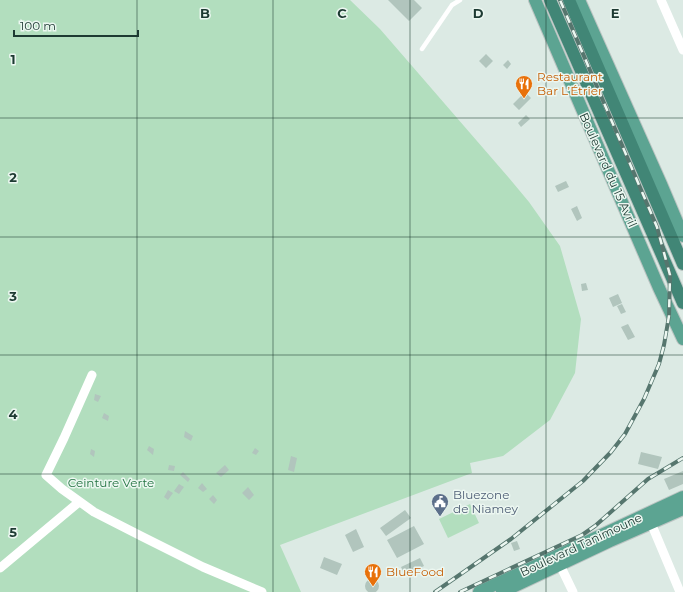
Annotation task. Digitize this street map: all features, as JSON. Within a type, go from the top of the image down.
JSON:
[{"type":"highway","name":"Boulevard du 15 Avril","points":[[550,0],[683,303]]},
{"type":"highway","points":[[569,0],[683,264]]},
{"type":"main road","name":"Boulevard du 15 Avril","points":[[535,0],[659,288],[683,339]]},
{"type":"main road","points":[[580,0],[683,236]]},
{"type":"main road","name":"Boulevard Tanimoune","points":[[479,592],[683,497]]},
{"type":"main road","name":"Boulevard Tanimoune","points":[[502,592],[651,522],[683,509]]},
{"type":"street","points":[[661,0],[683,50]]},
{"type":"street","points":[[92,375],[46,475],[79,502],[141,536],[222,575],[262,592]]},
{"type":"street","points":[[0,568],[79,502]]},
{"type":"street","points":[[651,522],[680,592]]},
{"type":"street","points":[[560,565],[573,592]]},
{"type":"lane","points":[[422,50],[452,5],[460,0]]},
{"type":"green space","name":"Ceinture Verte","points":[[0,0],[350,0],[380,29],[509,178],[529,202],[560,246],[581,319],[575,373],[550,420],[503,456],[470,463],[472,473],[280,545],[301,592],[0,592]]},
{"type":"green space","points":[[470,504],[479,523],[448,538],[439,519]]},
{"type":"building","points":[[388,0],[414,0],[422,8],[409,21]]},
{"type":"building","points":[[486,54],[493,61],[486,68],[479,61]]},
{"type":"building","points":[[508,60],[511,64],[507,69],[503,65]]},
{"type":"building","points":[[525,92],[531,98],[519,110],[513,104]]},
{"type":"building","points":[[526,115],[530,119],[521,127],[518,123]]},
{"type":"building","points":[[566,181],[569,187],[558,192],[555,186]]},
{"type":"building","points":[[577,206],[582,218],[577,221],[571,209]]},
{"type":"building","points":[[586,283],[588,290],[582,291],[581,284]]},
{"type":"building","points":[[618,294],[622,303],[613,307],[609,298]]},
{"type":"building","points":[[622,304],[626,312],[621,314],[617,306]]},
{"type":"building","points":[[628,324],[635,337],[628,340],[621,327]]},
{"type":"building","points":[[95,394],[101,396],[98,402],[94,400]]},
{"type":"building","points":[[104,413],[109,416],[108,421],[102,418]]},
{"type":"building","points":[[185,431],[193,436],[191,441],[184,437]]},
{"type":"building","points":[[149,446],[154,449],[153,455],[147,450]]},
{"type":"building","points":[[255,448],[259,451],[256,455],[252,453]]},
{"type":"building","points":[[91,449],[95,451],[94,457],[90,454]]},
{"type":"building","points":[[641,452],[662,457],[658,469],[638,464]]},
{"type":"building","points":[[291,456],[297,458],[294,472],[288,470]]},
{"type":"building","points":[[169,465],[175,466],[174,471],[168,470]]},
{"type":"building","points":[[225,465],[229,470],[221,477],[216,473]]},
{"type":"building","points":[[683,471],[683,484],[669,490],[664,479]]},
{"type":"building","points":[[183,472],[190,479],[188,482],[180,475]]},
{"type":"building","points":[[202,483],[207,489],[203,492],[198,488]]},
{"type":"building","points":[[179,484],[184,487],[179,494],[174,491]]},
{"type":"building","points":[[248,487],[254,495],[249,500],[242,493]]},
{"type":"building","points":[[168,490],[173,493],[168,500],[164,497]]},
{"type":"building","points":[[213,495],[217,500],[214,504],[209,499]]},
{"type":"building","points":[[405,510],[411,518],[386,536],[380,528]]},
{"type":"building","points":[[414,526],[424,544],[397,558],[387,540]]},
{"type":"building","points":[[356,529],[364,547],[353,552],[345,535]]},
{"type":"building","points":[[517,541],[520,549],[514,551],[511,543]]},
{"type":"building","points":[[324,557],[342,564],[337,575],[320,568]]},
{"type":"building","points":[[420,558],[424,566],[405,575],[401,567]]},
{"type":"building","points":[[369,579],[375,579],[379,583],[379,589],[375,593],[369,593],[365,589],[365,583]]},
{"type":"railway","points":[[435,592],[511,539],[583,481],[611,452],[625,434],[644,399],[659,364],[664,345],[669,316],[670,275],[657,227],[560,0]]},
{"type":"railway","points":[[460,592],[582,535],[595,526],[648,479],[683,458]]},
{"type":"place","name":"Restaurant Bar L’Étrier","points":[[524,99]]},
{"type":"place","name":"Bluezone de Niamey","points":[[440,517]]},
{"type":"place","name":"BlueFood","points":[[373,587]]}]
